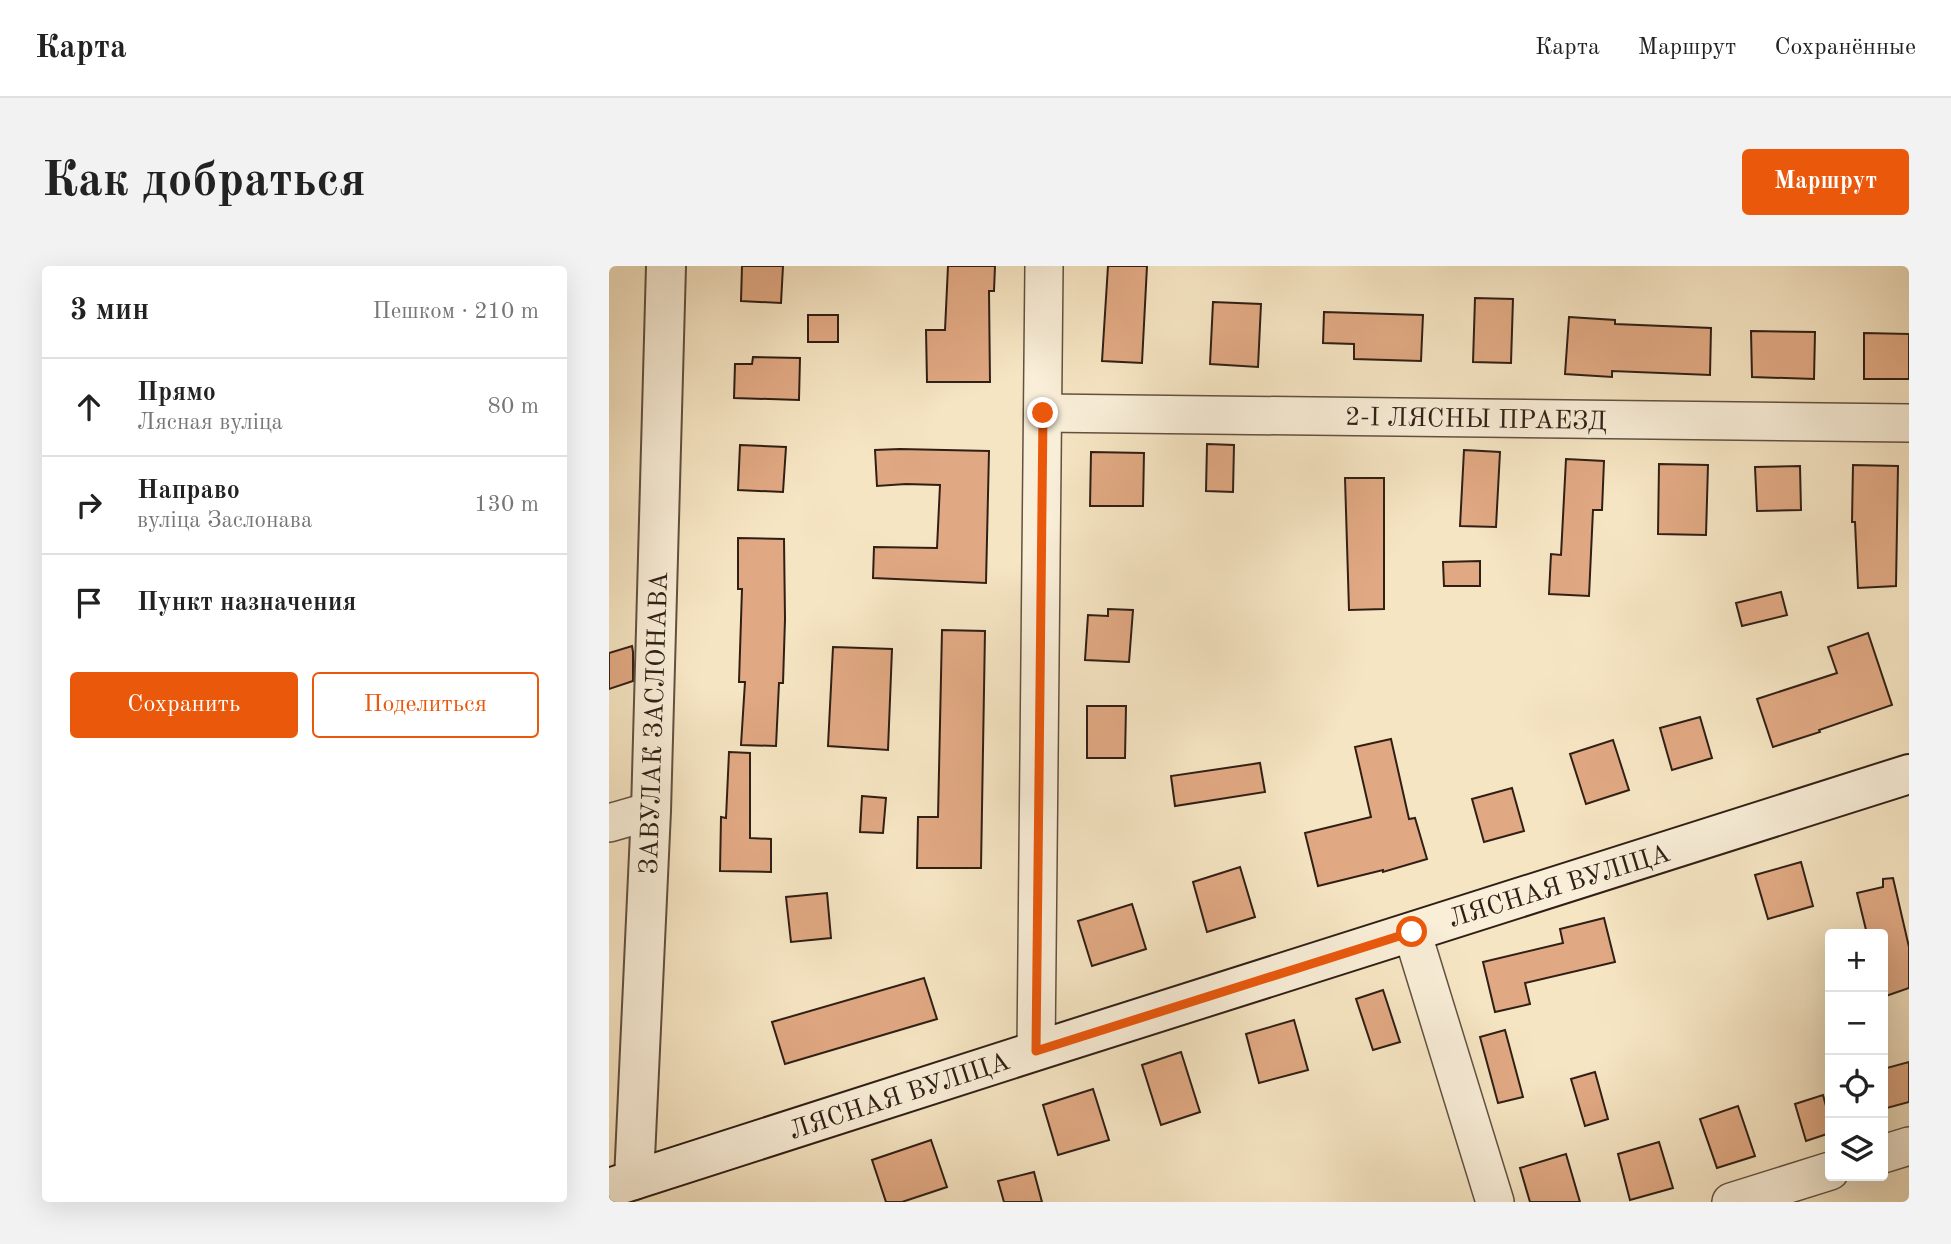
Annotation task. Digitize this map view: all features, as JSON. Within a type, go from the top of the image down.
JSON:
[{"type":"main road","name":"ЗАВУЛАК ЗАСЛОНАВА","points":[[622,1184],[651,811],[666,266]]},
{"type":"main road","name":"ЛЯСНАЯ ВУЛІЦА","points":[[622,1184],[1909,774]]},
{"type":"street","points":[[1036,1051],[1044,266]]},
{"type":"street","name":"2-І ЛЯСНЫ ПРАЕЗД","points":[[1043,413],[1909,423]]},
{"type":"street","points":[[609,823],[651,811]]},
{"type":"street","points":[[1412,932],[1495,1202]]},
{"type":"street","points":[[1888,1152],[1909,1146]]},
{"type":"street","points":[[1731,1202],[1825,1173]]},
{"type":"building","points":[[742,266],[783,266],[781,303],[741,301]]},
{"type":"building","points":[[948,266],[995,266],[994,291],[989,291],[990,382],[927,382],[926,330],[945,330]]},
{"type":"building","points":[[1108,266],[1147,266],[1142,363],[1102,361]]},
{"type":"building","points":[[1475,298],[1513,299],[1511,363],[1473,362]]},
{"type":"building","points":[[1213,302],[1261,304],[1258,367],[1210,364]]},
{"type":"building","points":[[1324,312],[1423,315],[1421,361],[1354,359],[1354,344],[1323,343]]},
{"type":"building","points":[[808,315],[838,315],[838,342],[808,342]]},
{"type":"building","points":[[1569,317],[1615,320],[1615,324],[1711,328],[1710,375],[1612,371],[1612,377],[1565,374]]},
{"type":"building","points":[[1751,331],[1815,332],[1814,379],[1752,377]]},
{"type":"building","points":[[1864,333],[1909,334],[1909,379],[1864,379]]},
{"type":"building","points":[[753,357],[800,358],[799,400],[734,398],[735,364],[752,364]]},
{"type":"building","points":[[1207,444],[1234,445],[1233,492],[1206,491]]},
{"type":"building","points":[[740,445],[786,447],[783,492],[738,490]]},
{"type":"building","points":[[875,450],[989,451],[986,583],[873,578],[874,547],[937,548],[940,485],[877,486]]},
{"type":"building","points":[[1464,450],[1500,452],[1496,527],[1460,526]]},
{"type":"building","points":[[1091,452],[1144,453],[1143,506],[1090,506]]},
{"type":"building","points":[[1566,459],[1604,461],[1602,510],[1593,510],[1589,596],[1549,594],[1551,554],[1561,555]]},
{"type":"building","points":[[1659,464],[1708,465],[1706,535],[1658,534]]},
{"type":"building","points":[[1853,465],[1898,466],[1896,586],[1858,588],[1855,522],[1852,522]]},
{"type":"building","points":[[1800,466],[1801,510],[1757,511],[1755,467]]},
{"type":"building","points":[[1345,478],[1384,478],[1384,609],[1349,610]]},
{"type":"building","points":[[738,538],[784,539],[783,683],[779,683],[776,746],[741,745],[745,682],[739,682],[742,589],[738,589]]},
{"type":"building","points":[[1480,561],[1480,586],[1444,586],[1443,562]]},
{"type":"building","points":[[1781,592],[1787,615],[1742,626],[1736,603]]},
{"type":"building","points":[[1108,609],[1133,610],[1129,662],[1085,660],[1088,615],[1108,616]]},
{"type":"building","points":[[942,630],[985,631],[981,868],[917,868],[918,817],[938,817]]},
{"type":"building","points":[[1868,633],[1892,705],[1773,747],[1757,699],[1837,673],[1828,647]]},
{"type":"building","points":[[632,646],[633,681],[609,689],[609,653]]},
{"type":"building","points":[[833,647],[892,649],[888,750],[828,746]]},
{"type":"building","points":[[1087,706],[1126,706],[1125,758],[1087,758]]},
{"type":"building","points":[[1700,717],[1712,758],[1672,770],[1660,728]]},
{"type":"building","points":[[1391,739],[1409,819],[1415,818],[1427,859],[1318,886],[1305,833],[1371,817],[1355,747]]},
{"type":"building","points":[[1613,740],[1629,790],[1586,804],[1570,754]]},
{"type":"building","points":[[729,752],[750,753],[750,838],[771,839],[771,872],[720,871],[721,817],[726,818]]},
{"type":"building","points":[[1260,763],[1265,792],[1175,806],[1171,776]]},
{"type":"building","points":[[1512,788],[1524,831],[1484,842],[1472,799]]},
{"type":"building","points":[[862,796],[886,798],[883,833],[860,832]]},
{"type":"building","points":[[1801,862],[1813,906],[1768,919],[1755,875]]},
{"type":"building","points":[[1240,867],[1255,917],[1207,932],[1193,882]]},
{"type":"building","points":[[1893,878],[1909,947],[1909,988],[1888,995],[1888,929],[1866,929],[1857,893],[1883,887],[1883,879]]},
{"type":"building","points":[[827,893],[831,938],[791,942],[786,897]]},
{"type":"building","points":[[1132,904],[1146,949],[1092,966],[1078,921]]},
{"type":"building","points":[[1604,918],[1615,962],[1525,983],[1530,1004],[1495,1012],[1483,962],[1563,943],[1560,929]]},
{"type":"building","points":[[924,978],[937,1019],[785,1064],[772,1022]]},
{"type":"building","points":[[1383,990],[1400,1042],[1373,1050],[1356,999]]},
{"type":"building","points":[[1294,1020],[1308,1070],[1259,1083],[1246,1034]]},
{"type":"building","points":[[1505,1030],[1523,1097],[1498,1103],[1480,1037]]},
{"type":"building","points":[[1181,1052],[1200,1112],[1161,1125],[1142,1065]]},
{"type":"building","points":[[1909,1062],[1909,1102],[1888,1108],[1888,1068]]},
{"type":"building","points":[[1595,1072],[1608,1119],[1585,1126],[1571,1079]]},
{"type":"building","points":[[1093,1089],[1109,1140],[1058,1155],[1043,1105]]},
{"type":"building","points":[[1823,1095],[1825,1135],[1806,1141],[1795,1104]]},
{"type":"building","points":[[1738,1106],[1755,1156],[1717,1168],[1700,1119]]},
{"type":"building","points":[[931,1140],[947,1187],[902,1202],[886,1202],[872,1160]]},
{"type":"building","points":[[1659,1142],[1673,1188],[1630,1200],[1618,1154]]},
{"type":"building","points":[[1566,1154],[1580,1202],[1530,1202],[1520,1168]]},
{"type":"building","points":[[1034,1172],[1042,1202],[1004,1202],[998,1181]]},
{"type":"route","points":[[1043,413],[1036,1051],[1412,932]]}]
